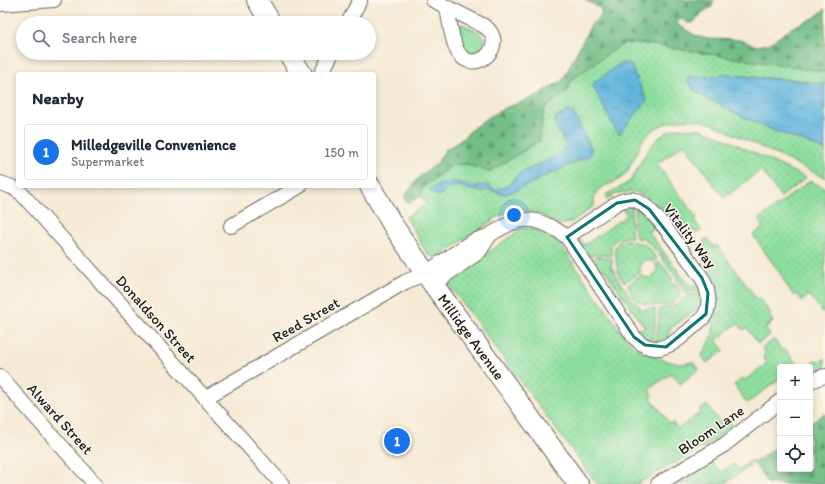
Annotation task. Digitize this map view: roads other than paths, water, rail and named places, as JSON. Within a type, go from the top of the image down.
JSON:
[{"type":"street","points":[[0,4],[54,0]]},
{"type":"street","points":[[257,0],[266,16]]},
{"type":"street","points":[[352,16],[360,0]]},
{"type":"street","points":[[434,0],[447,7]]},
{"type":"street","points":[[293,60],[301,72]]},
{"type":"street","points":[[323,72],[329,60]]},
{"type":"street","name":"Donaldson Street","points":[[0,183],[12,187],[21,193],[282,484]]},
{"type":"street","points":[[231,226],[297,188]]},
{"type":"street","name":"Millidge Avenue","points":[[371,188],[394,227],[578,484]]},
{"type":"street","name":"Vitality Way","points":[[430,278],[471,242],[490,235],[512,222],[524,219],[535,220],[554,228],[567,237],[638,342],[656,348],[666,347],[672,344],[706,314],[708,300],[706,285],[649,209],[635,200],[625,200],[617,203],[567,237]]},
{"type":"street","name":"Reed Street","points":[[205,398],[406,282],[430,278]]},
{"type":"street","points":[[813,380],[825,376]]},
{"type":"street","name":"Alward Street","points":[[0,377],[95,484]]},
{"type":"street","name":"Bloom Lane","points":[[658,484],[724,445],[777,403]]},
{"type":"water","points":[[623,63],[628,63],[631,65],[647,101],[619,134],[616,131],[593,86],[595,82]]},
{"type":"water","points":[[727,74],[825,84],[825,150],[760,125],[727,109],[718,103],[707,99],[687,82],[687,78],[689,76],[703,77]]},
{"type":"water","points":[[569,111],[573,112],[591,148],[591,154],[589,156],[510,193],[505,194],[488,190],[480,192],[458,186],[450,188],[438,196],[430,190],[431,188],[452,181],[473,186],[488,185],[495,190],[507,186],[518,174],[548,160],[563,150],[565,144],[554,122],[556,117]]},
{"type":"place","name":"Milledgeville Convenience","points":[[397,441]]}]
